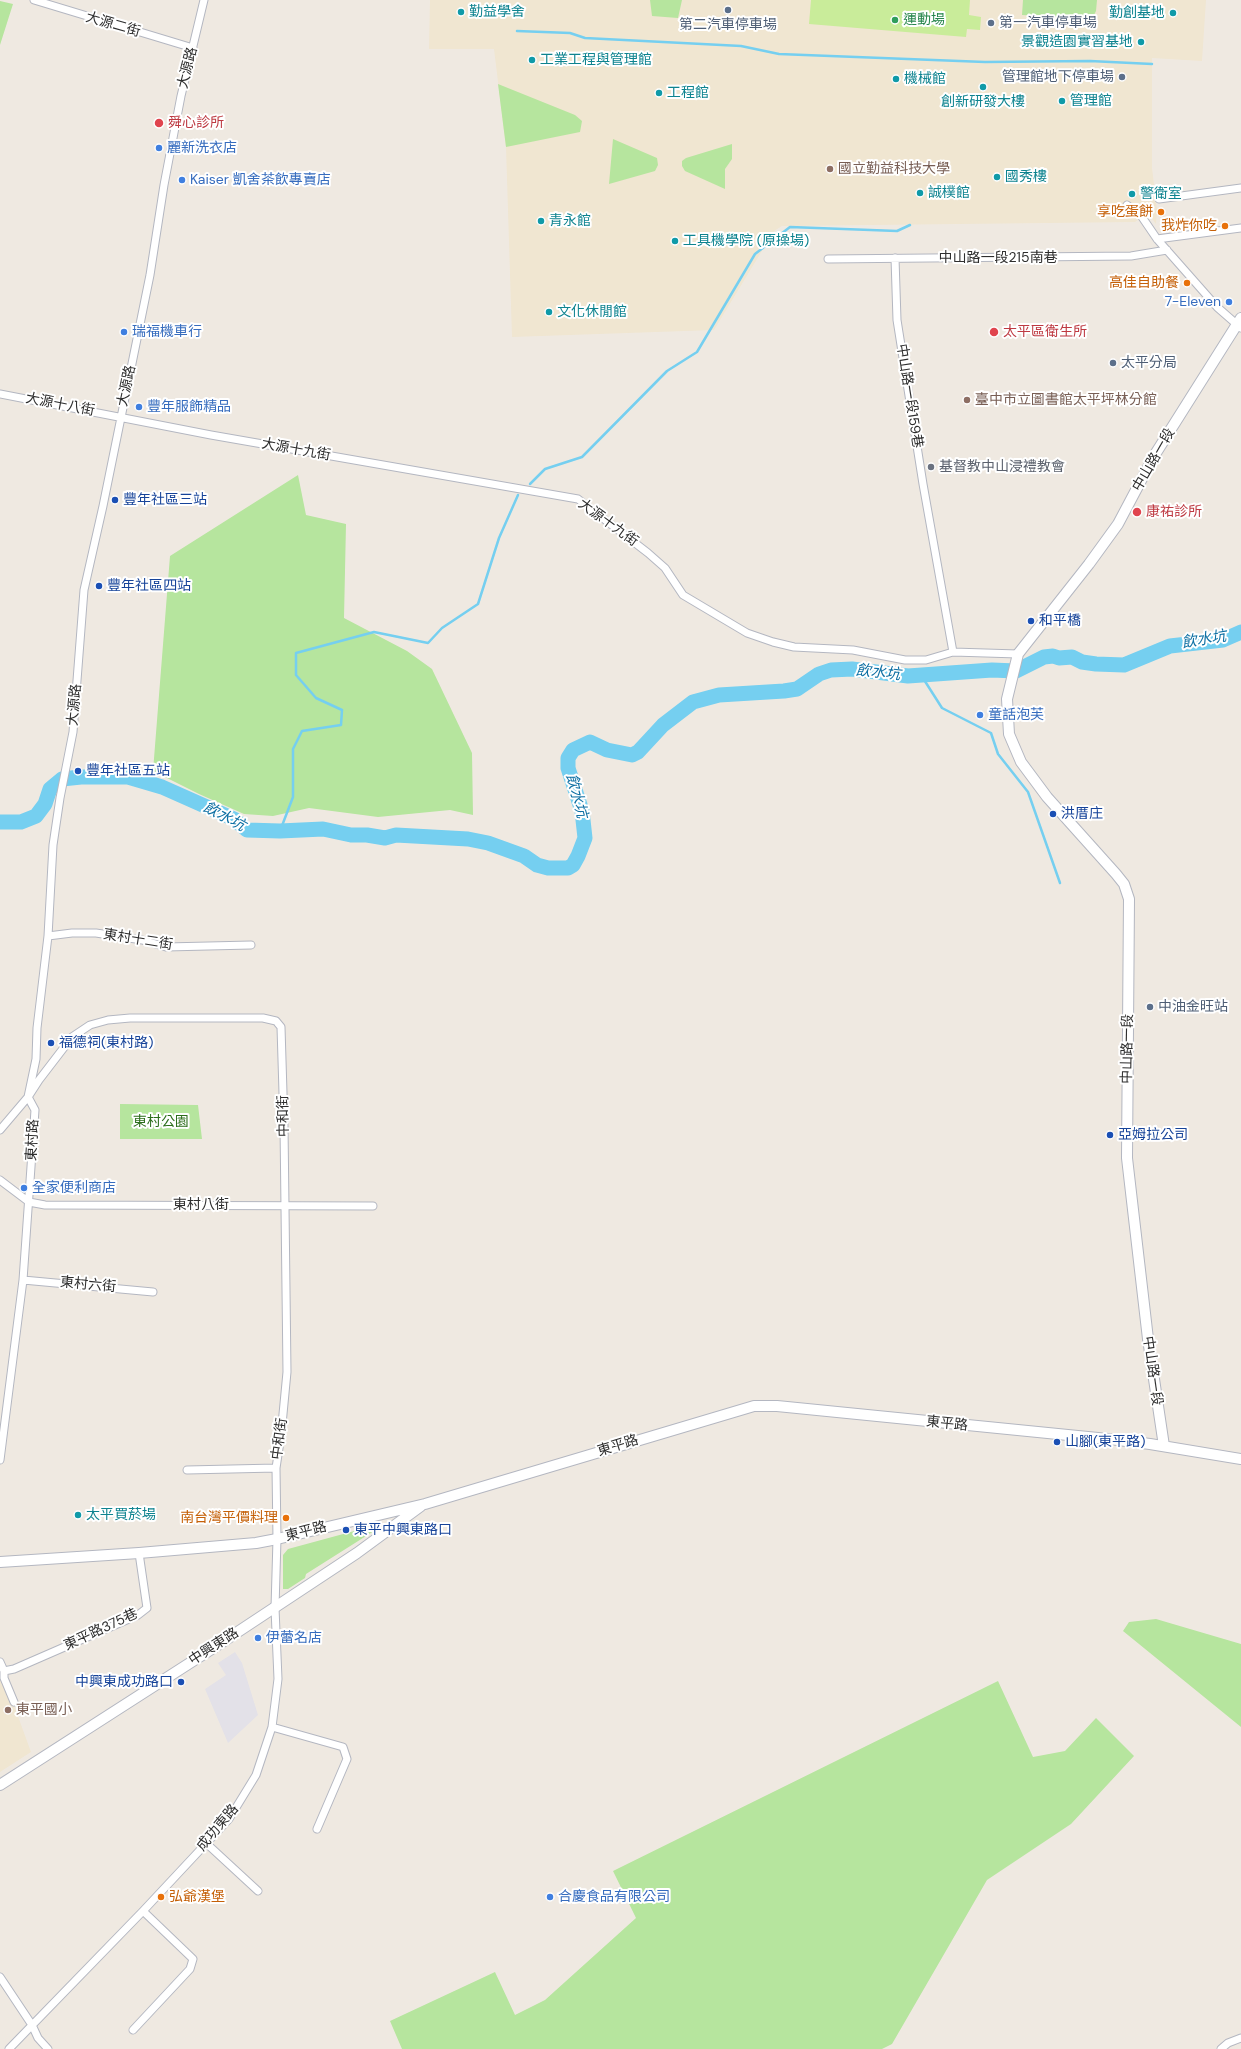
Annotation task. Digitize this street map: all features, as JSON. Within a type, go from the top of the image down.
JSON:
[{"type":"main road","name":"中山路一段","points":[[1164,1446],[1148,1339],[1127,1158],[1129,899],[1124,884],[1047,798],[1021,762],[1009,734],[1007,699],[1017,654],[1081,575],[1118,524],[1154,456],[1240,324]]},
{"type":"main road","name":"東平路","points":[[0,1562],[139,1553],[256,1543],[277,1539],[425,1504],[754,1406],[777,1406],[1164,1446],[1241,1459]]},
{"type":"main road","name":"中興東路","points":[[0,1786],[275,1608],[425,1504]]},
{"type":"street","name":"大源二街","points":[[34,0],[192,48]]},
{"type":"street","name":"大源路","points":[[60,798],[73,732],[84,590],[103,506],[150,275],[164,185],[181,96],[204,0]]},
{"type":"street","points":[[1159,198],[1241,188]]},
{"type":"street","points":[[1127,205],[1142,217],[1157,239],[1217,307],[1240,324]]},
{"type":"street","points":[[1157,239],[1241,228]]},
{"type":"street","name":"中山路一段215南巷","points":[[828,259],[1132,256],[1167,250]]},
{"type":"street","name":"中山路一段159巷","points":[[895,258],[897,320],[923,484],[953,652]]},
{"type":"street","name":"大源十八街","points":[[0,394],[120,417]]},
{"type":"street","name":"大源十九街","points":[[120,417],[211,435],[578,499],[665,568],[683,595],[747,633],[794,647],[854,650],[905,660],[926,660],[953,652],[1017,654]]},
{"type":"street","name":"東村路","points":[[0,1460],[23,1280],[34,1110],[28,1097],[36,1059],[37,1028],[48,936],[53,845],[60,798]]},
{"type":"street","name":"東村十二街","points":[[48,936],[72,933],[96,933],[142,940],[166,947],[251,945]]},
{"type":"street","name":"中和街","points":[[0,1130],[28,1097],[72,1037],[90,1025],[108,1020],[130,1018],[263,1018],[276,1021],[281,1027],[283,1036],[287,1380],[276,1468],[277,1539]]},
{"type":"street","points":[[0,1180],[29,1202]]},
{"type":"street","name":"東村八街","points":[[29,1202],[45,1205],[373,1206]]},
{"type":"street","name":"東村六街","points":[[23,1280],[153,1292]]},
{"type":"street","points":[[187,1470],[276,1468]]},
{"type":"street","name":"成功東路","points":[[9,2049],[143,1911],[229,1819],[252,1782],[272,1727],[278,1679],[275,1608],[277,1539]]},
{"type":"street","name":"東平路375巷","points":[[4,1671],[138,1615],[147,1608],[139,1553]]},
{"type":"street","points":[[0,1662],[4,1671],[4,1678],[14,1702]]},
{"type":"street","points":[[272,1727],[343,1747],[347,1759],[317,1829]]},
{"type":"street","points":[[206,1843],[258,1891]]},
{"type":"street","points":[[133,2030],[190,1969],[192,1959],[143,1911]]},
{"type":"street","points":[[0,1977],[32,2025],[38,2038],[48,2049]]},
{"type":"street","points":[[1221,2049],[1228,2043],[1241,2038]]},
{"type":"shaded area","name":"國立勤益科技大學","points":[[430,0],[1206,0],[1202,61],[1152,58],[1152,168],[1157,210],[1156,224],[1148,213],[1135,222],[782,226],[774,231],[714,330],[512,337],[506,147],[494,49],[429,49]]},
{"type":"shaded area","points":[[235,1652],[242,1663],[258,1715],[228,1743],[205,1689],[226,1675],[218,1663]]},
{"type":"shaded area","name":"東平國小","points":[[0,1667],[31,1752],[0,1772]]},
{"type":"green space","points":[[650,0],[682,0],[678,18],[652,16]]},
{"type":"green space","name":"運動場","points":[[811,0],[970,0],[969,15],[981,17],[980,30],[967,29],[966,37],[809,24]]},
{"type":"green space","points":[[1023,0],[1097,0],[1096,11],[1092,19],[1022,15]]},
{"type":"green space","points":[[0,1],[13,4],[0,45]]},
{"type":"green space","points":[[498,84],[575,115],[582,121],[580,132],[506,147]]},
{"type":"green space","points":[[613,139],[657,158],[658,165],[655,171],[609,184]]},
{"type":"green space","points":[[732,144],[732,159],[725,169],[725,189],[685,171],[682,166],[682,161],[686,158]]},
{"type":"green space","points":[[298,475],[306,515],[346,524],[344,618],[407,651],[432,669],[472,753],[473,815],[450,810],[378,817],[309,808],[273,816],[244,814],[153,771],[170,556]]},
{"type":"green space","name":"東村公園","points":[[120,1104],[198,1105],[202,1139],[120,1139]]},
{"type":"green space","points":[[369,1527],[374,1531],[306,1574],[305,1578],[288,1589],[283,1589],[283,1555],[288,1549]]},
{"type":"green space","points":[[1156,1619],[1241,1644],[1241,1727],[1123,1631],[1129,1622]]},
{"type":"green space","points":[[998,1681],[1033,1757],[1065,1751],[1096,1718],[1134,1756],[1071,1824],[987,1880],[892,2044],[882,2049],[402,2049],[390,2021],[495,1972],[515,2015],[545,2000],[636,1918],[613,1871]]},
{"type":"waterway","points":[[517,31],[570,33],[585,38],[741,46],[779,54],[985,62],[1090,61],[1152,64]]},
{"type":"waterway","points":[[530,484],[545,469],[582,457],[667,371],[697,352],[755,254],[790,227],[897,231],[910,225]]},
{"type":"waterway","points":[[280,831],[293,797],[293,749],[302,731],[341,725],[342,710],[316,698],[296,675],[296,653],[374,632],[428,643],[442,628],[478,604],[499,538],[518,495]]},
{"type":"waterway","name":"飲水坑","points":[[0,822],[21,822],[36,816],[45,804],[50,789],[62,779],[81,777],[128,777],[162,787],[234,819],[247,830],[280,831],[323,829],[351,835],[367,835],[385,838],[396,835],[468,839],[488,843],[524,856],[537,865],[548,868],[568,868],[573,865],[585,838],[582,811],[568,768],[568,758],[573,750],[590,742],[607,750],[632,755],[638,752],[663,725],[693,702],[719,695],[797,689],[819,674],[831,670],[852,669],[908,676],[992,670],[1016,671],[1044,657],[1053,656],[1059,658],[1072,657],[1082,662],[1096,664],[1124,665],[1170,646],[1223,640],[1241,632]]},
{"type":"waterway","points":[[921,675],[942,708],[991,733],[998,754],[1028,792],[1060,883]]},
{"type":"place","name":"第二汽車停車場","points":[[728,10]]},
{"type":"place","name":"勤益學舍","points":[[461,12]]},
{"type":"place","name":"勤創基地","points":[[1173,13]]},
{"type":"place","name":"運動場","points":[[895,20]]},
{"type":"place","name":"第一汽車停車場","points":[[991,23]]},
{"type":"place","name":"景觀造園實習基地","points":[[1141,42]]},
{"type":"place","name":"工業工程與管理館","points":[[532,60]]},
{"type":"place","name":"管理館地下停車場","points":[[1122,77]]},
{"type":"place","name":"機械館","points":[[896,79]]},
{"type":"place","name":"創新研發大樓","points":[[983,87]]},
{"type":"place","name":"工程館","points":[[659,93]]},
{"type":"place","name":"管理館","points":[[1062,101]]},
{"type":"place","name":"舜心診所","points":[[159,123]]},
{"type":"place","name":"麗新洗衣店","points":[[159,148]]},
{"type":"place","name":"國立勤益科技大學","points":[[830,169]]},
{"type":"place","name":"國秀樓","points":[[997,177]]},
{"type":"place","name":"Kaiser 凱舍茶飲專賣店","points":[[182,180]]},
{"type":"place","name":"誠樸館","points":[[920,193]]},
{"type":"place","name":"警衛室","points":[[1132,194]]},
{"type":"place","name":"享吃蛋餅","points":[[1161,212]]},
{"type":"place","name":"青永館","points":[[541,221]]},
{"type":"place","name":"我炸你吃","points":[[1225,226]]},
{"type":"place","name":"工具機學院 (原操場)","points":[[675,241]]},
{"type":"place","name":"高佳自助餐","points":[[1187,283]]},
{"type":"place","name":"7-Eleven","points":[[1229,302]]},
{"type":"place","name":"文化休閒館","points":[[549,312]]},
{"type":"place","name":"瑞福機車行","points":[[124,332]]},
{"type":"place","name":"太平區衛生所","points":[[994,332]]},
{"type":"place","name":"太平分局","points":[[1113,363]]},
{"type":"place","name":"臺中市立圖書館太平坪林分館","points":[[967,400]]},
{"type":"place","name":"豐年服飾精品","points":[[139,407]]},
{"type":"place","name":"基督教中山浸禮教會","points":[[931,467]]},
{"type":"place","name":"豐年社區三站","points":[[115,500]]},
{"type":"place","name":"康祐診所","points":[[1137,512]]},
{"type":"place","name":"豐年社區四站","points":[[99,586]]},
{"type":"place","name":"和平橋","points":[[1031,621]]},
{"type":"place","name":"童話泡芙","points":[[980,715]]},
{"type":"place","name":"豐年社區五站","points":[[78,771]]},
{"type":"place","name":"洪厝庄","points":[[1053,814]]},
{"type":"place","name":"中油金旺站","points":[[1150,1007]]},
{"type":"place","name":"福德祠(東村路)","points":[[51,1043]]},
{"type":"place","name":"亞姆拉公司","points":[[1110,1135]]},
{"type":"place","name":"全家便利商店","points":[[24,1188]]},
{"type":"place","name":"山腳(東平路)","points":[[1057,1442]]},
{"type":"place","name":"太平買菸場","points":[[78,1515]]},
{"type":"place","name":"南台灣平價料理","points":[[286,1518]]},
{"type":"place","name":"東平中興東路口","points":[[346,1530]]},
{"type":"place","name":"伊蕾名店","points":[[258,1638]]},
{"type":"place","name":"中興東成功路口","points":[[181,1682]]},
{"type":"place","name":"東平國小","points":[[8,1710]]},
{"type":"place","name":"弘爺漢堡","points":[[161,1897]]},
{"type":"place","name":"合慶食品有限公司","points":[[550,1897]]}]
